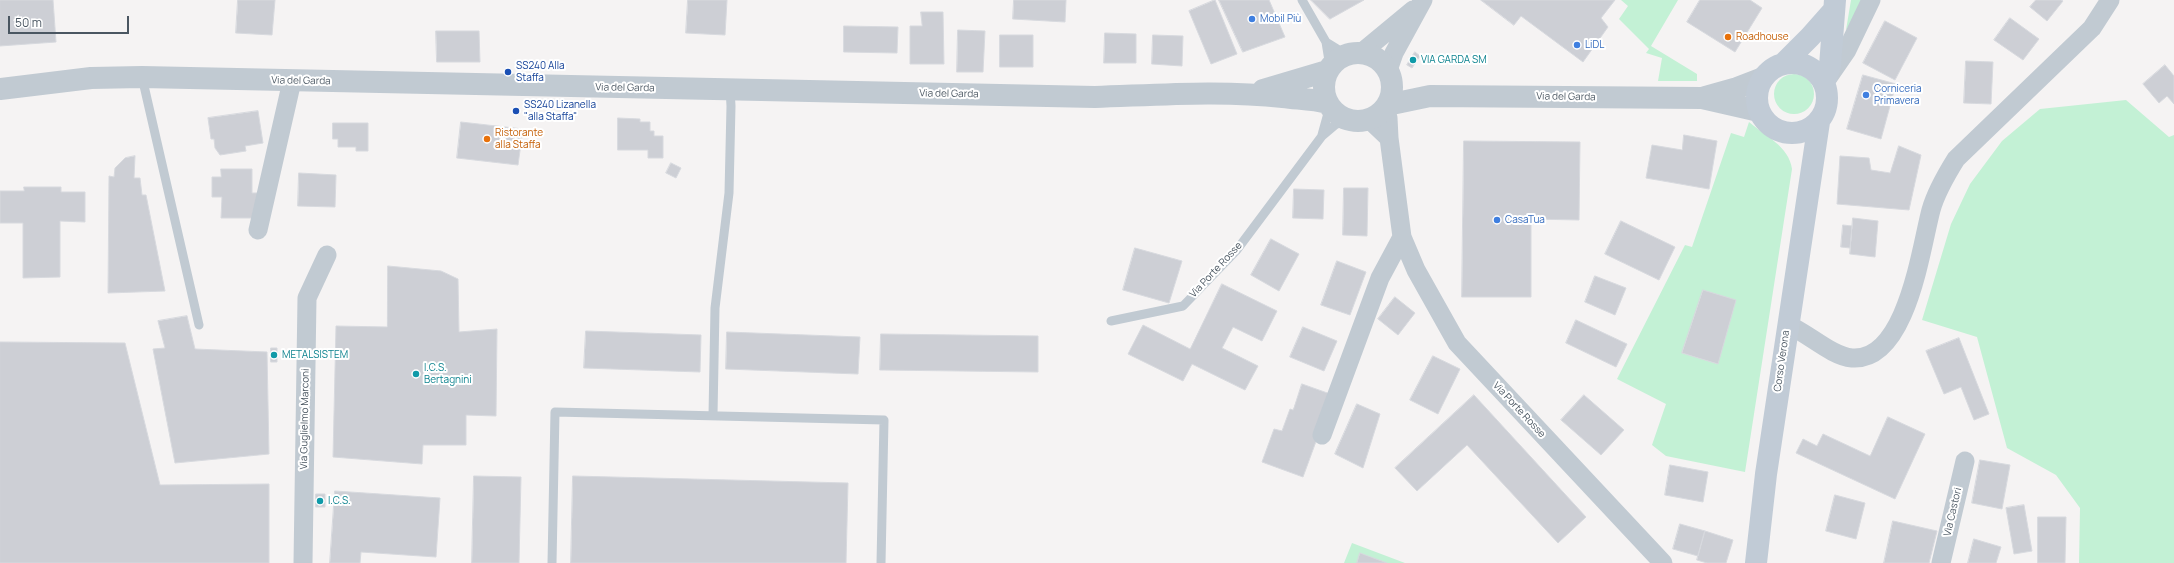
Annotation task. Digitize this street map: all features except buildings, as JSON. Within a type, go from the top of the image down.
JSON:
[{"type":"main road","points":[[1824,83],[1830,66],[1834,5]]},
{"type":"main road","points":[[1783,64],[1810,38],[1834,5]]},
{"type":"main road","points":[[1783,64],[1798,64],[1812,68],[1824,83],[1828,93],[1828,104],[1819,122],[1810,129],[1799,133],[1788,133],[1770,126],[1759,111],[1757,100],[1758,90],[1763,78],[1775,67],[1783,64]]},
{"type":"main road","name":"Corso Verona","points":[[1756,563],[1766,474],[1812,159],[1819,122]]},
{"type":"main road","points":[[1788,133],[1812,159]]},
{"type":"street","points":[[1824,83],[1847,50],[1871,0]]},
{"type":"street","points":[[1788,325],[1802,331],[1838,354],[1853,358],[1869,354],[1883,344],[1898,325],[1906,307],[1916,278],[1931,209],[1943,180],[1956,159],[2092,28],[2110,0]]},
{"type":"street","points":[[1422,2],[1394,53],[1390,75],[1392,93],[1380,111],[1358,121],[1335,109],[1324,90],[1341,62],[1422,2]]},
{"type":"street","points":[[1341,62],[1376,58],[1390,75]]},
{"type":"street","name":"Via del Garda","points":[[1250,93],[1341,62]]},
{"type":"street","name":"Via del Garda","points":[[1390,75],[1430,96]]},
{"type":"street","name":"Via del Garda","points":[[0,89],[91,78],[142,78],[1095,97],[1250,93],[1285,98],[1311,98],[1335,109]]},
{"type":"street","name":"Via del Garda","points":[[1702,98],[1737,88],[1763,78]]},
{"type":"street","points":[[258,230],[292,81]]},
{"type":"street","name":"Via del Garda","points":[[1380,111],[1430,96],[1702,98],[1759,111]]},
{"type":"street","name":"Via Porte Rosse","points":[[1380,111],[1389,138],[1402,237],[1416,270],[1457,343],[1663,563]]},
{"type":"street","points":[[1322,435],[1380,278],[1402,237]]},
{"type":"street","name":"Via Guglielmo Marconi","points":[[303,563],[308,298],[327,255]]},
{"type":"street","name":"Via Castori","points":[[1941,563],[1965,461]]},
{"type":"lane","points":[[1302,0],[1326,42],[1341,62]]},
{"type":"lane","points":[[1326,42],[1341,62]]},
{"type":"lane","points":[[142,78],[199,325]]},
{"type":"lane","points":[[713,415],[715,308],[730,193],[730,89]]},
{"type":"lane","points":[[1322,136],[1335,109]]},
{"type":"lane","points":[[1322,136],[1335,125],[1335,109]]},
{"type":"lane","name":"Via Porte Rosse","points":[[1110,321],[1182,306],[1236,252],[1322,136]]},
{"type":"lane","points":[[552,563],[555,412],[884,420],[881,563]]},
{"type":"green space","points":[[1621,0],[1678,0],[1651,46],[1697,74],[1697,81],[1658,81],[1662,58],[1646,53],[1649,49],[1619,19],[1628,6]]},
{"type":"green space","points":[[1851,0],[1867,0],[1846,30]]},
{"type":"green space","points":[[1794,74],[1802,76],[1808,80],[1812,86],[1814,94],[1812,102],[1808,108],[1802,112],[1794,114],[1786,112],[1780,108],[1776,102],[1774,94],[1776,86],[1780,80],[1786,76]]},
{"type":"green space","points":[[2126,100],[2169,137],[2174,135],[2174,563],[2079,563],[2080,508],[2056,475],[2007,448],[1977,337],[1922,320],[1951,224],[1970,184],[2002,141],[2040,109]]},
{"type":"green space","points":[[1749,122],[1781,148],[1790,161],[1792,169],[1745,472],[1666,456],[1652,445],[1666,404],[1617,379],[1685,245],[1692,247],[1731,133],[1744,137]],"holes":[[[1703,290],[1718,364],[1682,353]]]},
{"type":"green space","points":[[1352,543],[1405,563],[1387,563],[1360,554],[1357,563],[1344,563]]},
{"type":"place","name":"Mobil Più","points":[[1252,19]]},
{"type":"place","name":"Roadhouse","points":[[1728,37]]},
{"type":"place","name":"LiDL","points":[[1577,45]]},
{"type":"place","name":"VIA GARDA SM","points":[[1413,60]]},
{"type":"place","name":"SS240 Alla Staffa","points":[[508,72]]},
{"type":"place","name":"Corniceria Primavera","points":[[1866,95]]},
{"type":"place","name":"SS240 Lizanella \"alla Staffa\"","points":[[516,111]]},
{"type":"place","name":"Ristorante alla Staffa","points":[[487,139]]},
{"type":"place","name":"CasaTua","points":[[1497,220]]},
{"type":"place","name":"METALSISTEM","points":[[274,355]]},
{"type":"place","name":"I.C.S. Bertagnini","points":[[416,374]]},
{"type":"place","name":"I.C.S.","points":[[320,501]]}]
